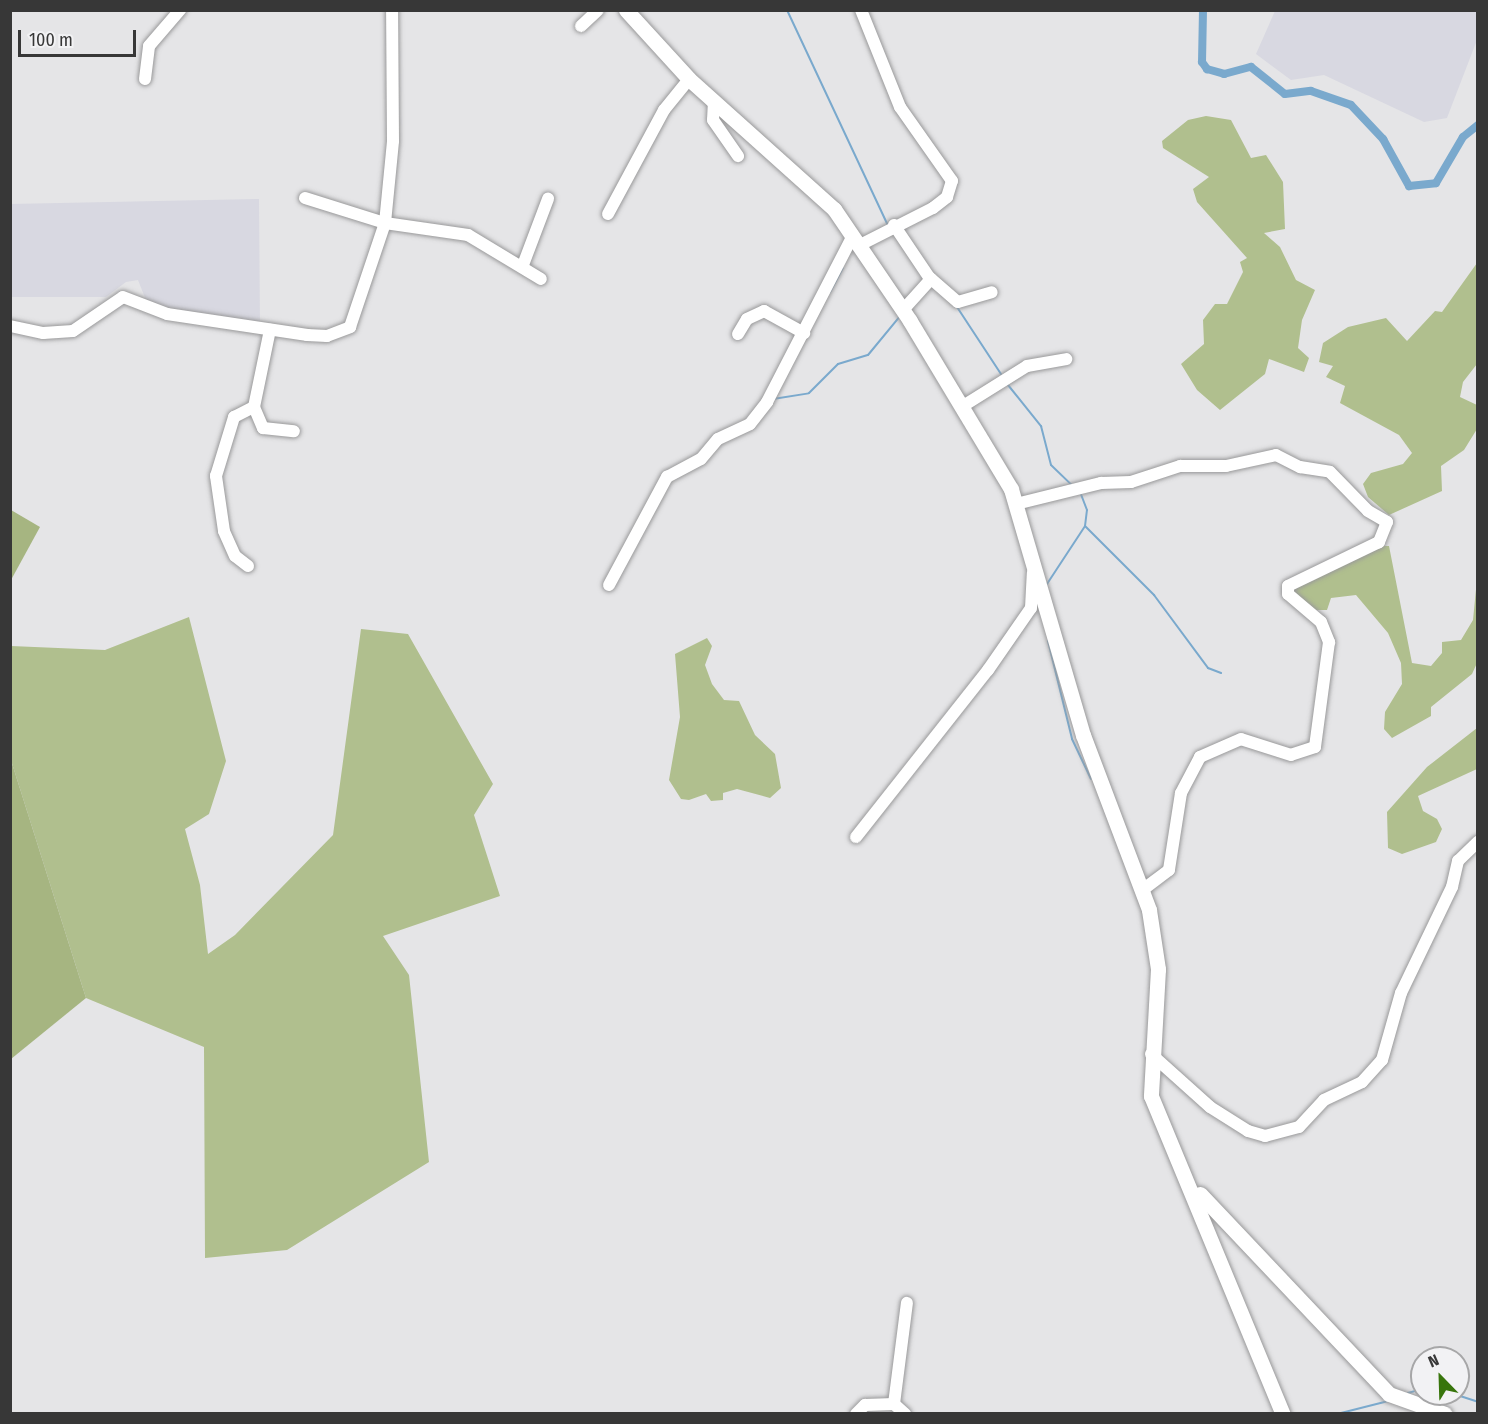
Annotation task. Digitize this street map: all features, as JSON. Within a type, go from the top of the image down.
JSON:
[{"type":"main road","points":[[626,10],[689,79],[817,190],[904,312],[963,406],[1016,504],[1033,551],[1083,735],[1144,890],[1158,969],[1149,1080],[1157,1116],[1193,1188],[1282,1413]]},
{"type":"main road","points":[[1193,1188],[1389,1394],[1425,1411],[1445,1413]]},
{"type":"street","points":[[145,79],[149,46],[180,10]]},
{"type":"street","points":[[10,326],[43,333],[73,331],[123,297],[167,314],[270,330],[327,336],[350,327],[385,223],[393,131],[392,10]]},
{"type":"street","points":[[581,26],[598,10]]},
{"type":"street","points":[[609,585],[667,477],[701,459],[718,439],[750,424],[768,399],[856,243],[947,197],[952,181],[900,107],[861,10]]},
{"type":"street","points":[[608,214],[664,110],[689,79]]},
{"type":"street","points":[[714,100],[712,120],[738,156]]},
{"type":"street","points":[[305,198],[385,223],[468,236],[523,265],[541,279]]},
{"type":"street","points":[[523,265],[548,200]]},
{"type":"street","points":[[890,227],[931,279],[958,302],[992,292]]},
{"type":"street","points":[[904,312],[931,279]]},
{"type":"street","points":[[738,334],[747,319],[764,311],[804,333]]},
{"type":"street","points":[[270,330],[254,407],[263,428],[294,431]]},
{"type":"street","points":[[963,406],[1027,366],[1066,359]]},
{"type":"street","points":[[248,566],[235,556],[224,531],[216,476],[234,417],[254,407]]},
{"type":"street","points":[[1016,504],[1101,483],[1131,482],[1180,466],[1235,465],[1276,455],[1300,467],[1330,472],[1387,522],[1379,542],[1288,586],[1288,594],[1322,622],[1329,642],[1315,747],[1291,755],[1241,739],[1200,758],[1181,793],[1172,864],[1163,879],[1144,890]]},
{"type":"street","points":[[856,837],[988,670],[1031,608],[1033,551]]},
{"type":"street","points":[[1151,1054],[1210,1107],[1248,1131],[1266,1136],[1299,1127],[1332,1094],[1362,1082],[1382,1060],[1401,993],[1452,887],[1458,861],[1478,842]]},
{"type":"street","points":[[894,1404],[907,1303]]},
{"type":"street","points":[[856,1413],[866,1405],[894,1404],[905,1413]]},
{"type":"shaded area","points":[[1275,11],[1477,11],[1477,40],[1447,118],[1424,122],[1324,75],[1291,80],[1256,54]]},
{"type":"shaded area","points":[[259,199],[260,329],[151,313],[138,280],[126,282],[106,297],[10,297],[10,204]]},
{"type":"green space","points":[[1206,116],[1231,120],[1251,158],[1266,155],[1283,182],[1285,229],[1264,233],[1280,247],[1296,280],[1315,290],[1302,320],[1298,348],[1309,358],[1304,372],[1269,359],[1265,374],[1220,410],[1197,390],[1181,364],[1204,344],[1203,320],[1215,304],[1227,304],[1243,272],[1240,262],[1247,258],[1197,202],[1193,189],[1209,177],[1163,148],[1162,141],[1188,120]]},
{"type":"green space","points":[[1477,263],[1477,364],[1463,382],[1460,397],[1477,405],[1477,429],[1464,450],[1441,466],[1442,491],[1389,515],[1368,497],[1363,484],[1371,473],[1403,464],[1412,453],[1399,435],[1340,403],[1345,386],[1326,377],[1333,366],[1319,362],[1323,343],[1348,327],[1386,318],[1407,341],[1435,311],[1442,312]]},
{"type":"green space","points":[[11,510],[40,527],[11,580]]},
{"type":"green space","points":[[1381,546],[1389,546],[1412,663],[1431,666],[1442,653],[1442,642],[1461,640],[1473,620],[1477,579],[1477,663],[1472,674],[1431,707],[1431,716],[1392,738],[1384,729],[1385,712],[1402,684],[1401,663],[1388,633],[1356,595],[1331,598],[1327,610],[1316,610],[1293,594],[1295,588]]},
{"type":"green space","points":[[189,617],[226,761],[209,814],[185,829],[200,885],[208,954],[235,935],[333,835],[361,629],[408,634],[493,784],[474,815],[500,896],[383,936],[409,975],[429,1162],[287,1250],[205,1258],[204,1047],[86,998],[10,757],[11,646],[105,650]]},
{"type":"green space","points":[[707,638],[712,646],[705,665],[712,684],[724,700],[739,701],[755,735],[775,754],[781,788],[770,798],[737,789],[723,793],[723,800],[711,801],[706,794],[689,800],[681,799],[669,780],[680,717],[675,654]]},
{"type":"green space","points":[[1477,728],[1477,769],[1418,796],[1423,811],[1437,819],[1442,829],[1436,842],[1402,854],[1388,848],[1387,812],[1427,767]]},
{"type":"green space","points":[[10,757],[86,998],[11,1059],[10,1059]]},
{"type":"waterway","points":[[787,10],[888,226]]},
{"type":"waterway","points":[[1203,10],[1202,62],[1207,69],[1224,74],[1251,67],[1285,94],[1311,91],[1351,105],[1383,139],[1409,186],[1436,183],[1463,137],[1478,125]]},
{"type":"waterway","points":[[830,292],[843,268]]},
{"type":"waterway","points":[[957,307],[1003,377]]},
{"type":"waterway","points":[[773,399],[809,393],[838,364],[868,355],[901,315]]},
{"type":"waterway","points":[[1008,385],[1041,426],[1051,465],[1072,485]]},
{"type":"waterway","points":[[1045,587],[1085,526],[1087,510],[1080,492]]},
{"type":"waterway","points":[[1085,526],[1154,595],[1208,668],[1221,673]]},
{"type":"waterway","points":[[1048,641],[1072,739],[1091,779]]},
{"type":"waterway","points":[[1470,1399],[1478,1402]]},
{"type":"waterway","points":[[1337,1414],[1388,1401]]}]
